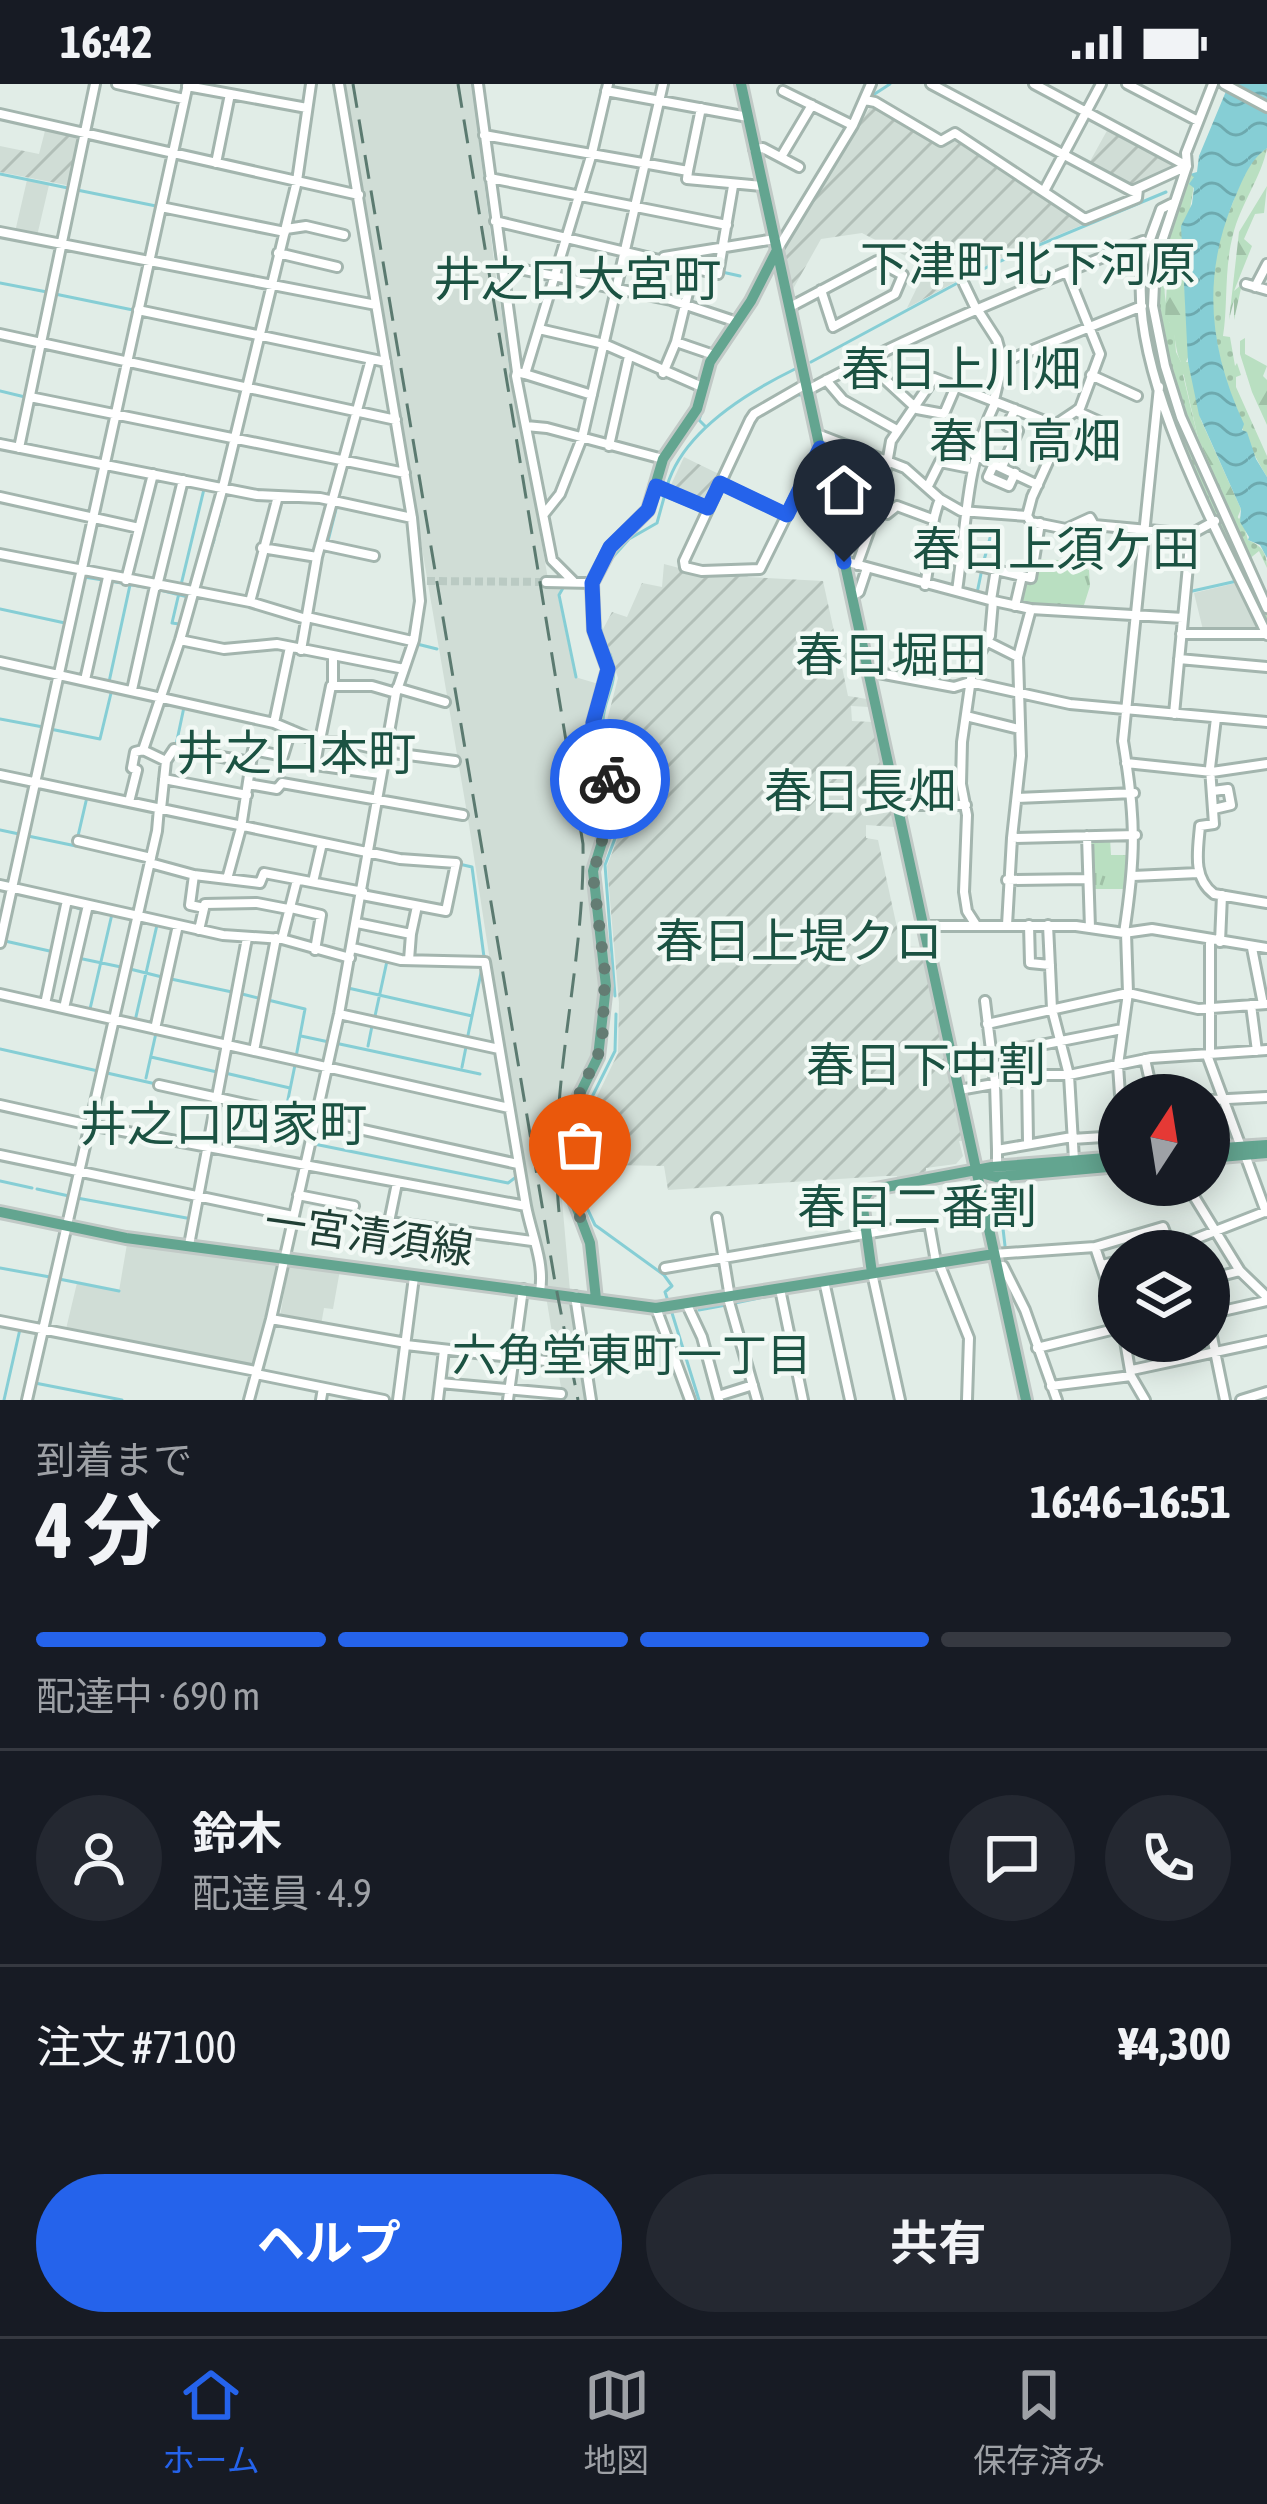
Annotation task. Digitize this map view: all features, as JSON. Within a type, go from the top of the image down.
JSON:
[{"type":"main road","points":[[741,84],[820,448],[856,565],[852,596],[1025,1398]]},
{"type":"main road","points":[[596,1300],[590,1243],[573,1198],[562,1144],[566,1122],[598,1057],[606,986],[593,875],[612,792],[593,723],[608,669],[594,630],[592,583],[610,547],[648,510],[663,459],[691,420],[714,355],[737,322],[776,245]]},
{"type":"main road","points":[[1230,1152],[1267,1149]]},
{"type":"main road","points":[[872,1273],[862,1202],[870,1190],[997,1166],[1098,1158]]},
{"type":"main road","points":[[978,1172],[996,1178],[1098,1168]]},
{"type":"main road","name":"一宮清須線","points":[[0,1212],[66,1227],[656,1308],[937,1262],[995,1260]]},
{"type":"street","points":[[19,448],[94,84]]},
{"type":"street","points":[[117,84],[184,99]]},
{"type":"street","points":[[143,750],[223,488],[297,181],[311,84]]},
{"type":"street","points":[[339,84],[421,581],[413,641]]},
{"type":"street","points":[[478,84],[500,265],[551,560],[573,581]]},
{"type":"street","points":[[543,515],[560,494],[582,439],[663,84]]},
{"type":"street","points":[[656,258],[776,245],[853,125],[871,84]]},
{"type":"street","points":[[931,84],[1132,191],[1187,166]]},
{"type":"street","points":[[1034,84],[1187,166]]},
{"type":"street","points":[[1044,191],[1101,84]]},
{"type":"street","points":[[1127,84],[1198,122]]},
{"type":"street","points":[[1213,84],[1186,154],[1187,166],[1155,262],[1153,306],[1180,417],[1267,608]]},
{"type":"street","points":[[1224,84],[1267,107]]},
{"type":"street","points":[[0,943],[188,85],[308,108]]},
{"type":"street","points":[[521,373],[567,237],[607,87],[748,117]]},
{"type":"street","points":[[783,91],[853,125]]},
{"type":"street","points":[[216,163],[230,94]]},
{"type":"street","points":[[865,100],[941,141],[955,133],[1085,219],[1137,198],[1138,188]]},
{"type":"street","points":[[781,158],[812,105]]},
{"type":"street","points":[[700,108],[687,179],[762,186]]},
{"type":"street","points":[[0,114],[359,195]]},
{"type":"street","points":[[484,134],[688,171]]},
{"type":"street","points":[[754,149],[763,148],[800,167]]},
{"type":"street","points":[[490,178],[727,225]]},
{"type":"street","points":[[495,221],[718,274],[733,186]]},
{"type":"street","points":[[1141,276],[1161,209],[1173,204]]},
{"type":"street","points":[[161,207],[286,231],[306,226],[344,235]]},
{"type":"street","points":[[0,232],[376,305]]},
{"type":"street","points":[[820,448],[760,569],[685,568],[684,561],[754,414],[976,309],[1143,241],[1142,306],[1159,387],[1266,638],[1181,634]]},
{"type":"street","points":[[278,253],[338,267]]},
{"type":"street","points":[[790,307],[821,290],[877,261],[904,275],[895,294],[832,327],[821,290]]},
{"type":"street","points":[[1267,264],[1250,285],[1267,290]]},
{"type":"street","points":[[500,265],[685,304],[737,322]]},
{"type":"street","points":[[663,373],[676,342],[694,268]]},
{"type":"street","points":[[1028,516],[1037,484],[1058,442],[1051,437],[1055,424],[1081,408],[1100,354],[1067,272]]},
{"type":"street","points":[[957,591],[970,468],[995,400],[1003,362],[997,340],[964,284]]},
{"type":"street","points":[[1003,362],[1142,306]]},
{"type":"street","points":[[138,310],[386,362]]},
{"type":"street","points":[[539,328],[604,344],[702,387]]},
{"type":"street","points":[[0,334],[396,420]]},
{"type":"street","points":[[676,342],[714,355]]},
{"type":"street","points":[[610,446],[629,356]]},
{"type":"street","points":[[301,650],[317,557],[370,358]]},
{"type":"street","points":[[864,360],[915,407],[944,414],[956,386]]},
{"type":"street","points":[[521,373],[592,395]]},
{"type":"street","points":[[1091,375],[1137,396]]},
{"type":"street","points":[[852,596],[859,592],[856,565],[897,430],[934,378],[1055,424]]},
{"type":"street","points":[[826,380],[843,400],[897,430]]},
{"type":"street","points":[[1119,1074],[1129,993],[1125,933],[1136,836],[1123,741],[1159,387]]},
{"type":"street","points":[[30,398],[404,472]]},
{"type":"street","points":[[1015,410],[1007,426],[1018,431],[988,477],[1009,486],[1015,473]]},
{"type":"street","points":[[1076,411],[1112,427]]},
{"type":"street","points":[[526,426],[663,459]]},
{"type":"street","points":[[817,434],[905,468],[940,499],[968,513],[1028,516],[1066,529],[1090,518],[1094,525],[1191,534],[1215,521]]},
{"type":"street","points":[[0,444],[223,488],[335,501],[412,518]]},
{"type":"street","points":[[974,455],[1037,484]]},
{"type":"street","points":[[928,486],[940,462],[970,468]]},
{"type":"street","points":[[126,580],[153,474]]},
{"type":"street","points":[[132,690],[183,480]]},
{"type":"street","points":[[720,483],[787,515]]},
{"type":"street","points":[[656,486],[708,508]]},
{"type":"street","points":[[250,602],[278,496]]},
{"type":"street","points":[[0,497],[139,528]]},
{"type":"street","points":[[925,585],[932,555],[927,538],[940,499]]},
{"type":"street","points":[[876,510],[887,514],[897,506],[932,519]]},
{"type":"street","points":[[249,1400],[339,1014],[396,691],[423,614],[426,581],[412,518]]},
{"type":"street","points":[[932,555],[1031,578],[1040,523]]},
{"type":"street","points":[[1174,714],[1191,534]]},
{"type":"street","points":[[323,545],[374,556]]},
{"type":"street","points":[[262,548],[317,557]]},
{"type":"street","points":[[0,554],[250,602],[413,641]]},
{"type":"street","points":[[856,565],[1031,609],[1183,618]]},
{"type":"street","points":[[976,925],[964,892],[966,805],[961,784],[970,682],[973,664],[988,642],[996,569]]},
{"type":"street","points":[[1016,606],[1022,576]]},
{"type":"street","points":[[85,680],[108,577]]},
{"type":"street","points":[[546,582],[592,583]]},
{"type":"street","points":[[1006,925],[1022,756],[1018,657],[1031,609]]},
{"type":"street","points":[[180,640],[224,650],[256,644],[290,647],[404,669]]},
{"type":"street","points":[[988,642],[1018,657]]},
{"type":"street","points":[[274,723],[290,647]]},
{"type":"street","points":[[311,788],[333,686],[333,658]]},
{"type":"street","points":[[1179,659],[1267,667]]},
{"type":"street","points":[[0,662],[274,723],[319,741],[455,761]]},
{"type":"street","points":[[868,671],[953,687],[970,682],[1070,704],[1267,722]]},
{"type":"street","points":[[333,686],[373,686],[445,702]]},
{"type":"street","points":[[966,716],[1019,729]]},
{"type":"street","points":[[1216,718],[1214,824],[1200,826],[1198,873],[1207,891],[1267,903]]},
{"type":"street","points":[[227,879],[254,750],[283,756],[291,730]]},
{"type":"street","points":[[27,1400],[151,860],[166,761],[174,748],[251,762]]},
{"type":"street","points":[[129,802],[137,770],[132,768],[135,752],[143,750],[166,761]]},
{"type":"street","points":[[1126,763],[1212,772],[1267,764]]},
{"type":"street","points":[[315,765],[380,775]]},
{"type":"street","points":[[0,775],[400,859],[455,862],[446,911],[264,873],[260,883],[194,875],[78,842]]},
{"type":"street","points":[[164,779],[247,796]]},
{"type":"street","points":[[248,784],[277,789],[282,783],[463,814]]},
{"type":"street","points":[[1213,791],[1228,788],[1232,805],[1214,809]]},
{"type":"street","points":[[1017,798],[1133,793]]},
{"type":"street","points":[[896,805],[966,805]]},
{"type":"street","points":[[1088,836],[1090,928]]},
{"type":"street","points":[[1012,838],[1136,836]]},
{"type":"street","points":[[313,883],[322,843]]},
{"type":"street","points":[[1133,876],[1198,873]]},
{"type":"street","points":[[194,875],[190,905],[204,908]]},
{"type":"street","points":[[1007,880],[1087,879]]},
{"type":"street","points":[[254,1051],[297,880]]},
{"type":"street","points":[[0,885],[200,930],[279,939],[315,950],[485,962],[540,1291]]},
{"type":"street","points":[[1215,1074],[1209,1055],[1208,1009],[1222,895]]},
{"type":"street","points":[[45,1004],[68,900]]},
{"type":"street","points":[[200,930],[205,904],[219,901],[289,908],[321,915],[315,950]]},
{"type":"street","points":[[64,1009],[88,905]]},
{"type":"street","points":[[409,960],[417,906]]},
{"type":"street","points":[[357,923],[411,934]]},
{"type":"street","points":[[155,1029],[178,925]]},
{"type":"street","points":[[923,926],[1029,925],[1125,933],[1165,930],[1267,948]]},
{"type":"street","points":[[1029,925],[1030,963],[1050,965]]},
{"type":"street","points":[[1048,926],[1052,1009],[1069,1075],[1074,1160]]},
{"type":"street","points":[[189,1245],[247,938]]},
{"type":"street","points":[[987,1024],[1129,993],[1208,1009],[1265,1004],[1252,948]]},
{"type":"street","points":[[0,994],[508,1108]]},
{"type":"street","points":[[985,1001],[995,1083],[997,1166]]},
{"type":"street","points":[[958,1091],[1144,1059],[1262,1050],[1251,1005]]},
{"type":"street","points":[[339,1014],[499,1049]]},
{"type":"street","points":[[990,1055],[1122,1029]]},
{"type":"street","points":[[1144,1059],[1148,1074]]},
{"type":"street","points":[[1027,1078],[1028,1143]]},
{"type":"street","points":[[160,1084],[518,1164]]},
{"type":"street","points":[[1230,1099],[1267,1096]]},
{"type":"street","points":[[0,1105],[526,1206]]},
{"type":"street","points":[[1221,1230],[1267,1212],[1230,1117]]},
{"type":"street","points":[[997,1150],[1098,1137]]},
{"type":"street","points":[[0,1155],[293,1216]]},
{"type":"street","points":[[397,1183],[389,1222],[533,1241]]},
{"type":"street","points":[[298,1195],[354,1206]]},
{"type":"street","points":[[717,1218],[729,1298],[757,1400]]},
{"type":"street","points":[[665,1268],[929,1223],[937,1262],[969,1338],[967,1400]]},
{"type":"street","points":[[995,1260],[1098,1246]]},
{"type":"street","points":[[1095,1247],[1098,1255]]},
{"type":"street","points":[[1230,1255],[1267,1299],[1230,1311]]},
{"type":"street","points":[[995,1260],[1014,1286],[1057,1400]]},
{"type":"street","points":[[1230,1274],[1240,1271]]},
{"type":"street","points":[[872,1273],[900,1400]]},
{"type":"street","points":[[398,1400],[415,1277]]},
{"type":"street","points":[[824,1281],[850,1400]]},
{"type":"street","points":[[509,1395],[523,1288]]},
{"type":"street","points":[[780,1289],[803,1400]]},
{"type":"street","points":[[575,1296],[590,1400]]},
{"type":"street","points":[[687,1305],[702,1337],[719,1398],[753,1385]]},
{"type":"street","points":[[656,1308],[690,1400]]},
{"type":"street","points":[[271,1319],[444,1350],[555,1362]]},
{"type":"street","points":[[0,1321],[384,1400]]},
{"type":"street","points":[[1036,1348],[1098,1333]]},
{"type":"street","points":[[1230,1351],[1267,1341]]},
{"type":"street","points":[[438,1400],[444,1350]]},
{"type":"street","points":[[1018,1366],[1041,1359]]},
{"type":"street","points":[[1130,1362],[1145,1400]]},
{"type":"street","points":[[1052,1386],[1183,1362]]},
{"type":"street","points":[[1217,1362],[1225,1400]]},
{"type":"street","points":[[440,1383],[509,1395],[561,1394]]},
{"type":"street","points":[[321,1400],[323,1388]]},
{"type":"street","points":[[1240,1400],[1267,1392]]},
{"type":"street","points":[[1009,1400],[1025,1398]]},
{"type":"shaded area","points":[[343,84],[472,84],[497,285],[549,585],[562,586],[558,596],[575,677],[602,685],[593,704],[609,801],[592,861],[602,988],[597,1054],[557,1143],[570,1291],[543,1287],[531,1226],[469,825]]},
{"type":"shaded area","points":[[872,104],[940,145],[958,138],[1087,223],[989,264],[907,308],[927,267],[862,233],[821,239],[793,289],[784,249]]},
{"type":"shaded area","points":[[46,127],[81,137],[71,186],[0,172],[0,146],[39,154]]},
{"type":"shaded area","points":[[1109,127],[1175,162],[1167,172],[1129,187],[1088,165]]},
{"type":"shaded area","points":[[27,180],[49,185],[37,236],[15,232]]},
{"type":"shaded area","points":[[684,457],[721,475],[708,503],[670,487]]},
{"type":"shaded area","points":[[664,564],[702,574],[744,571],[748,577],[823,581],[839,654],[857,651],[858,658],[841,662],[848,696],[867,699],[869,707],[851,706],[852,721],[872,722],[895,827],[866,825],[866,838],[878,840],[901,946],[921,947],[963,1141],[959,1141],[963,1156],[956,1164],[926,1168],[926,1175],[898,1180],[885,1176],[668,1190],[664,1166],[611,1165],[586,1179],[591,1109],[618,1053],[619,1003],[607,866],[622,827],[624,786],[605,728],[618,678],[602,631],[612,612],[627,617],[642,583],[662,587]]},
{"type":"shaded area","points":[[1240,582],[1261,634],[1223,630],[1204,634],[1194,593]]},
{"type":"shaded area","points":[[127,1244],[277,1262],[254,1368],[66,1329],[77,1283],[119,1291]]},
{"type":"shaded area","points":[[289,1262],[340,1270],[333,1309],[324,1308],[321,1325],[280,1317]]},
{"type":"shaded area","points":[[546,1296],[573,1300],[589,1400],[563,1400]]},
{"type":"green space","points":[[1267,148],[1233,235],[1223,336],[1230,337],[1241,375],[1236,377],[1236,387],[1267,456],[1267,477],[1230,396],[1216,335],[1212,274],[1219,235],[1246,172]]},
{"type":"green space","points":[[1187,172],[1195,177],[1188,217],[1165,283],[1169,322],[1174,326],[1176,352],[1190,368],[1183,375],[1198,438],[1233,511],[1239,519],[1241,516],[1248,540],[1265,554],[1267,568],[1259,551],[1248,560],[1203,465],[1176,400],[1159,332],[1157,266]]},
{"type":"green space","points":[[1267,186],[1264,213],[1255,214],[1244,239],[1252,246],[1234,291],[1242,284],[1234,320],[1234,300],[1229,320],[1239,232]]},
{"type":"green space","points":[[1167,212],[1150,283],[1160,364],[1191,452],[1267,614],[1267,629],[1190,468],[1158,383],[1148,340],[1144,277],[1161,215]]},
{"type":"green space","points":[[1173,247],[1182,247],[1186,362],[1181,362],[1165,317]]},
{"type":"green space","points":[[1245,338],[1245,354],[1267,366],[1263,376],[1267,380],[1267,425],[1240,354],[1240,341]]},
{"type":"green space","points":[[1190,368],[1201,420],[1241,509],[1236,521],[1198,438],[1183,372]]},
{"type":"green space","points":[[1038,559],[1079,561],[1089,570],[1084,605],[1021,604],[1024,579],[1034,579]]},
{"type":"green space","points":[[1092,838],[1110,838],[1111,855],[1126,855],[1127,838],[1131,838],[1128,889],[1090,889]]},
{"type":"water","points":[[1229,84],[1267,84],[1267,148],[1251,165],[1223,230],[1214,313],[1223,368],[1244,424],[1242,430],[1267,477],[1267,558],[1260,545],[1248,540],[1240,522],[1241,509],[1199,415],[1188,362],[1181,226],[1192,204],[1194,188],[1189,184],[1194,177],[1190,174],[1197,172]]},
{"type":"waterway","points":[[473,84],[512,374]]},
{"type":"waterway","points":[[870,97],[890,84]]},
{"type":"waterway","points":[[0,174],[68,188]]},
{"type":"waterway","points":[[77,190],[156,206]]},
{"type":"waterway","points":[[811,362],[991,265],[1166,192]]},
{"type":"waterway","points":[[531,226],[563,233]]},
{"type":"waterway","points":[[571,235],[622,247]]},
{"type":"waterway","points":[[630,248],[655,254]]},
{"type":"waterway","points":[[672,259],[691,264]]},
{"type":"waterway","points":[[722,272],[740,276]]},
{"type":"waterway","points":[[0,283],[47,292]]},
{"type":"waterway","points":[[55,294],[133,310]]},
{"type":"waterway","points":[[46,339],[54,298]]},
{"type":"waterway","points":[[743,322],[748,315]]},
{"type":"waterway","points":[[35,393],[44,349]]},
{"type":"waterway","points":[[667,486],[675,466],[702,431],[737,402],[795,369]]},
{"type":"waterway","points":[[0,391],[25,397]]},
{"type":"waterway","points":[[795,394],[800,395]]},
{"type":"waterway","points":[[705,426],[699,420],[706,398]]},
{"type":"waterway","points":[[744,443],[757,417],[790,398]]},
{"type":"waterway","points":[[24,444],[33,402]]},
{"type":"waterway","points":[[0,439],[15,442]]},
{"type":"waterway","points":[[26,444],[59,451]]},
{"type":"waterway","points":[[62,452],[81,455]]},
{"type":"waterway","points":[[84,456],[88,457]]},
{"type":"waterway","points":[[91,457],[100,459]]},
{"type":"waterway","points":[[110,461],[118,463]]},
{"type":"waterway","points":[[121,463],[132,466]]},
{"type":"waterway","points":[[228,485],[233,463]]},
{"type":"waterway","points":[[135,466],[152,470]]},
{"type":"waterway","points":[[155,470],[163,472]]},
{"type":"waterway","points":[[166,472],[172,474]]},
{"type":"waterway","points":[[175,474],[186,476]]},
{"type":"waterway","points":[[189,477],[217,483]]},
{"type":"waterway","points":[[181,585],[204,489]]},
{"type":"waterway","points":[[223,503],[226,492]]},
{"type":"waterway","points":[[612,558],[629,539],[657,523],[665,494]]},
{"type":"waterway","points":[[328,541],[337,505]]},
{"type":"waterway","points":[[218,526],[222,507]]},
{"type":"waterway","points":[[1097,521],[1123,524]]},
{"type":"waterway","points":[[983,564],[990,538]]},
{"type":"waterway","points":[[208,557],[214,540]]},
{"type":"waterway","points":[[202,575],[207,561]]},
{"type":"waterway","points":[[981,594],[977,593],[982,569]]},
{"type":"waterway","points":[[84,577],[103,580]]},
{"type":"waterway","points":[[110,581],[150,588]]},
{"type":"waterway","points":[[1188,592],[1237,581]]},
{"type":"waterway","points":[[109,682],[130,585]]},
{"type":"waterway","points":[[563,588],[559,595],[576,677]]},
{"type":"waterway","points":[[160,590],[188,597]]},
{"type":"waterway","points":[[179,593],[172,623],[179,624]]},
{"type":"waterway","points":[[0,609],[65,623]]},
{"type":"waterway","points":[[599,618],[602,635]]},
{"type":"waterway","points":[[417,644],[437,649]]},
{"type":"waterway","points":[[610,654],[614,673],[604,728],[620,779]]},
{"type":"waterway","points":[[50,729],[100,739],[112,689]]},
{"type":"waterway","points":[[176,745],[184,707]]},
{"type":"waterway","points":[[0,719],[43,727]]},
{"type":"waterway","points":[[615,996],[605,865],[620,825],[620,782]]},
{"type":"waterway","points":[[78,836],[87,797],[91,798]]},
{"type":"waterway","points":[[101,800],[122,805]]},
{"type":"waterway","points":[[132,807],[154,812]]},
{"type":"waterway","points":[[0,830],[19,834]]},
{"type":"waterway","points":[[154,859],[161,832]]},
{"type":"waterway","points":[[28,836],[76,846]]},
{"type":"waterway","points":[[459,864],[472,867],[484,957]]},
{"type":"waterway","points":[[148,886],[153,868]]},
{"type":"waterway","points":[[70,905],[83,910]]},
{"type":"waterway","points":[[90,909],[132,919]]},
{"type":"waterway","points":[[90,1009],[112,914]]},
{"type":"waterway","points":[[143,922],[172,928]]},
{"type":"waterway","points":[[135,1021],[157,925]]},
{"type":"waterway","points":[[5,941],[54,952]]},
{"type":"waterway","points":[[78,958],[121,967]]},
{"type":"waterway","points":[[375,1016],[387,961]]},
{"type":"waterway","points":[[467,1040],[482,968]]},
{"type":"waterway","points":[[130,969],[162,977]]},
{"type":"waterway","points":[[171,979],[232,992]]},
{"type":"waterway","points":[[348,988],[472,1016]]},
{"type":"waterway","points":[[242,994],[262,999]]},
{"type":"waterway","points":[[268,1000],[305,1009],[296,1057]]},
{"type":"waterway","points":[[616,1014],[615,1051],[587,1107],[586,1206],[595,1225],[664,1275],[672,1286],[665,1292],[668,1301]]},
{"type":"waterway","points":[[368,1046],[372,1026]]},
{"type":"waterway","points":[[106,1070],[116,1027]]},
{"type":"waterway","points":[[146,1078],[156,1033]]},
{"type":"waterway","points":[[301,1036],[329,1042]]},
{"type":"waterway","points":[[335,1043],[480,1074]]},
{"type":"waterway","points":[[462,1067],[466,1047]]},
{"type":"waterway","points":[[0,1049],[98,1071]]},
{"type":"waterway","points":[[151,1057],[217,1072]]},
{"type":"waterway","points":[[286,1109],[295,1065]]},
{"type":"waterway","points":[[107,1073],[156,1084]]},
{"type":"waterway","points":[[225,1073],[290,1088]]},
{"type":"waterway","points":[[302,1160],[305,1144]]},
{"type":"waterway","points":[[314,1144],[508,1183],[516,1177]]},
{"type":"waterway","points":[[0,1181],[32,1188]]},
{"type":"waterway","points":[[998,1185],[1005,1246]]},
{"type":"waterway","points":[[37,1189],[69,1196]]},
{"type":"waterway","points":[[77,1198],[192,1219]]},
{"type":"waterway","points":[[0,1268],[50,1277]]},
{"type":"waterway","points":[[59,1279],[119,1291]]},
{"type":"waterway","points":[[831,1285],[859,1281]]},
{"type":"waterway","points":[[786,1293],[820,1287]]},
{"type":"waterway","points":[[735,1303],[774,1295]]},
{"type":"waterway","points":[[699,1310],[726,1305]]},
{"type":"waterway","points":[[672,1313],[699,1400]]},
{"type":"waterway","points":[[4,1400],[20,1329]]},
{"type":"waterway","points":[[35,1383],[122,1400]]},
{"type":"tunnel","points":[[427,581],[546,582]]},
{"type":"railway","points":[[353,84],[578,1400]]},
{"type":"railway","points":[[458,84],[583,844],[558,1119],[559,1212]]},
{"type":"way so far","points":[[580,1217],[562,1144],[566,1122],[602,1046],[606,986],[593,875],[612,802],[610,779]]},
{"type":"district","name":"下津町北下河原","points":[[1028,263]]},
{"type":"district","name":"井之口大宮町","points":[[577,278]]},
{"type":"district","name":"春日上川畑","points":[[961,368]]},
{"type":"district","name":"春日高畑","points":[[1025,440]]},
{"type":"district","name":"春日上須ケ田","points":[[1056,548]]},
{"type":"district","name":"春日堀田","points":[[891,654]]},
{"type":"district","name":"井之口本町","points":[[296,752]]},
{"type":"district","name":"春日長畑","points":[[860,790]]},
{"type":"district","name":"春日上堤クロ","points":[[799,940]]},
{"type":"district","name":"春日下中割","points":[[926,1064]]},
{"type":"district","name":"井之口四家町","points":[[223,1123]]},
{"type":"district","name":"春日二番割","points":[[917,1206]]},
{"type":"district","name":"六角堂東町一丁目","points":[[632,1355]]},
{"type":"route","points":[[610,779],[593,723],[608,669],[594,630],[592,583],[610,547],[648,510],[656,486],[708,508],[720,483],[787,515],[820,448],[844,562]]}]
